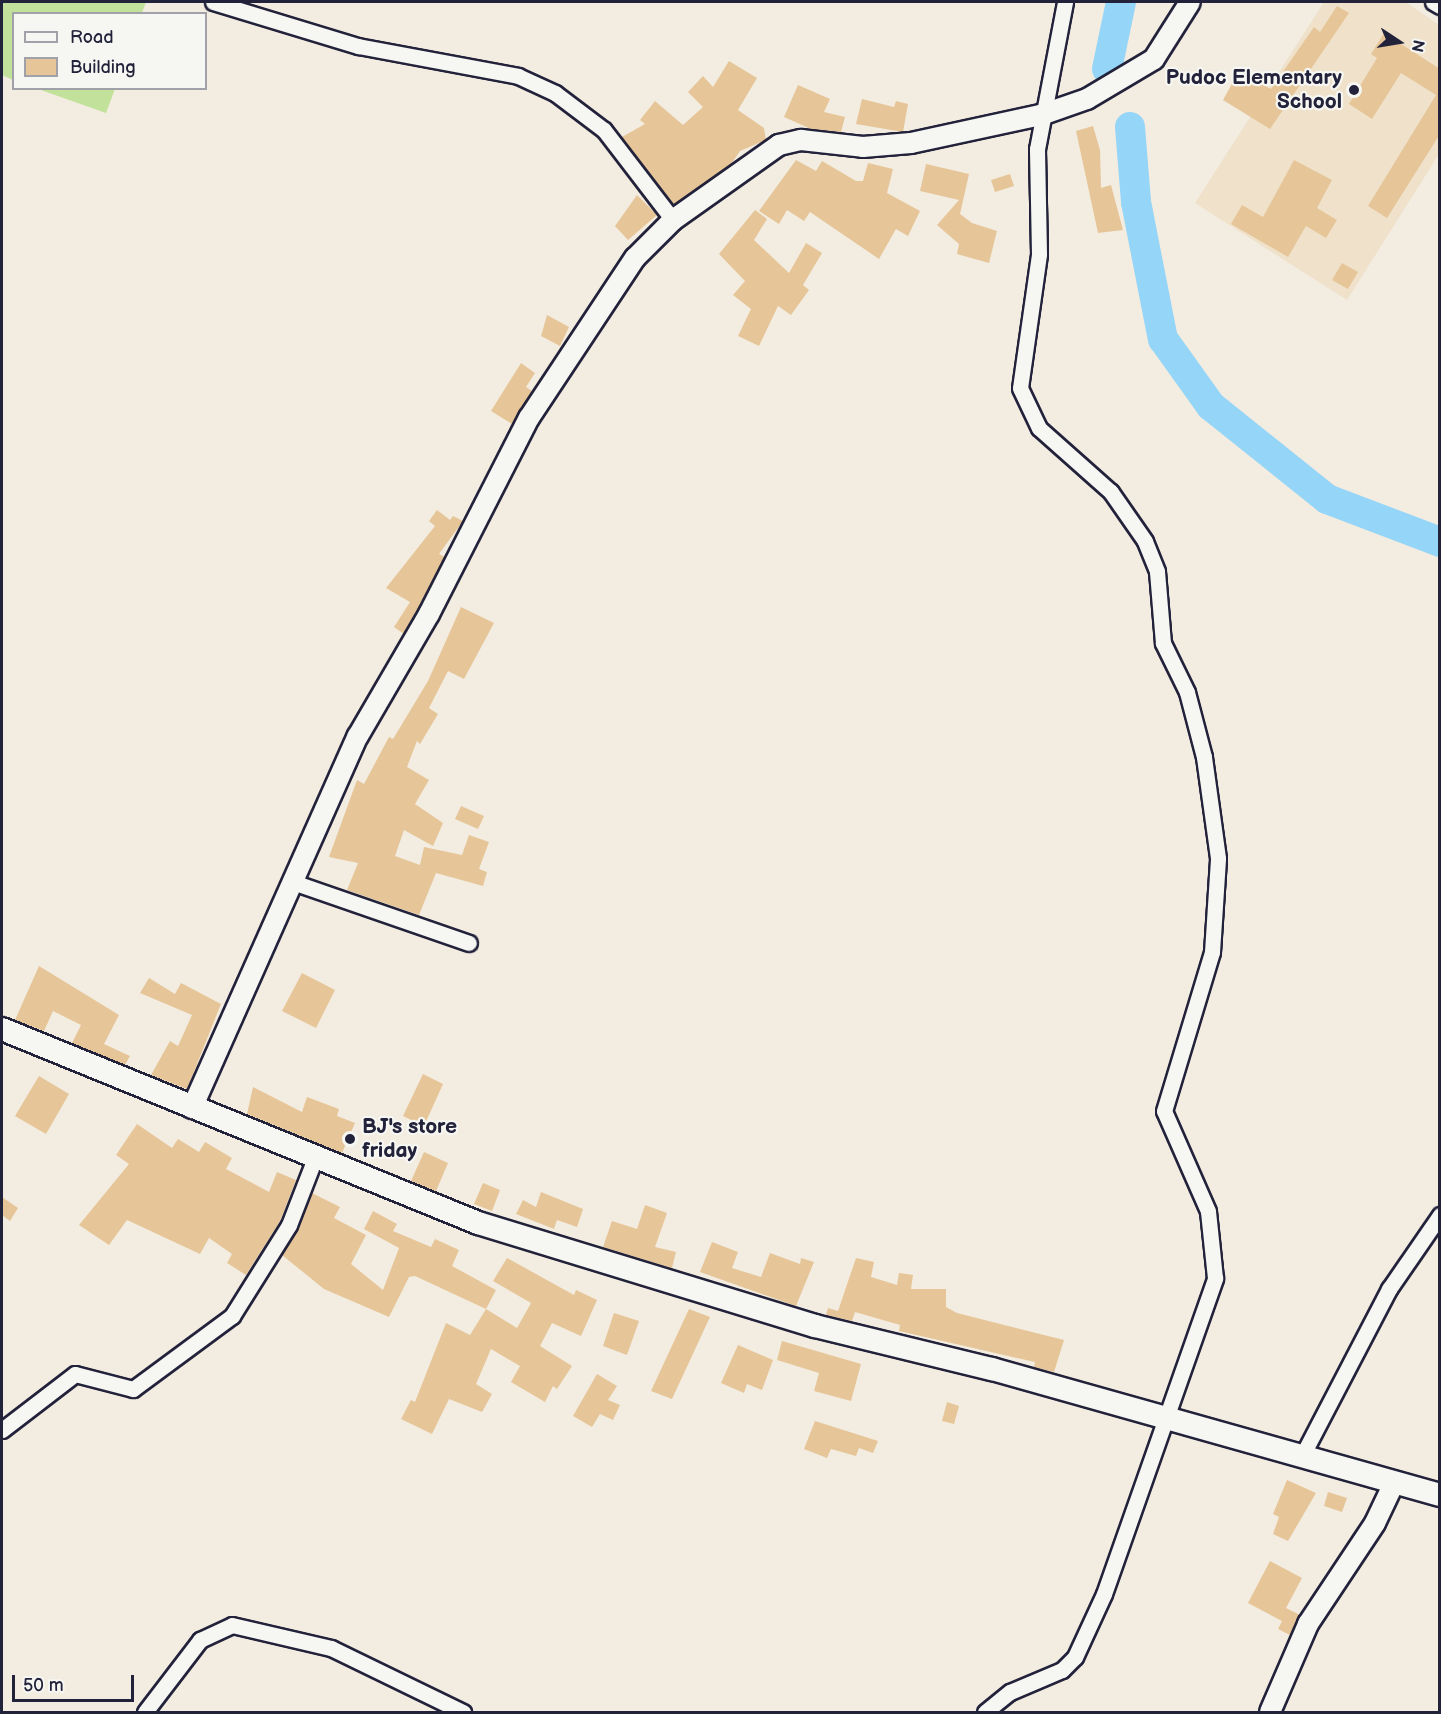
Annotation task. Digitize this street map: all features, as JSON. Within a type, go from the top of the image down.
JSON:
[{"type":"main road","points":[[2,1029],[478,1223],[650,1278],[1440,1495]]},
{"type":"street","points":[[213,2],[358,46],[518,76],[555,93],[603,130],[673,220]]},
{"type":"street","points":[[985,1713],[1010,1692],[1062,1670],[1076,1657],[1104,1594],[1163,1418],[1215,1278],[1208,1211],[1164,1111],[1172,1070],[1209,976],[1218,858],[1196,719],[1162,643],[1157,571],[1134,519],[1111,492],[1039,429],[1024,406],[1019,373],[1039,254],[1034,192],[1041,115],[1065,2]]},
{"type":"street","points":[[192,1108],[358,736],[429,614],[529,418],[604,301],[673,220],[779,145],[801,140],[893,146],[1041,115],[1136,74],[1172,36],[1190,2]]},
{"type":"street","points":[[1433,2],[1440,6]]},
{"type":"street","points":[[293,882],[469,943]]},
{"type":"street","points":[[2,1430],[75,1374],[133,1389],[232,1316],[289,1225],[315,1158]]},
{"type":"street","points":[[1301,1458],[1389,1289],[1440,1215]]},
{"type":"street","points":[[1270,1713],[1308,1624],[1375,1523],[1394,1483]]},
{"type":"street","points":[[145,1713],[200,1640],[232,1625],[331,1648],[463,1713]]},
{"type":"shaded area","name":"Pudoc Elementary School","points":[[1324,2],[1406,2],[1439,25],[1439,154],[1347,300],[1195,203]]},
{"type":"green space","points":[[2,2],[146,2],[142,12],[12,12],[12,80],[2,75]]},
{"type":"green space","points":[[41,90],[115,90],[106,113]]},
{"type":"building","points":[[1337,6],[1349,13],[1270,129],[1223,100],[1239,71],[1271,89],[1314,27],[1320,32]]},
{"type":"building","points":[[1384,33],[1440,69],[1440,134],[1387,218],[1368,206],[1436,95],[1401,73],[1372,119],[1349,104],[1377,58],[1371,54]]},
{"type":"building","points":[[729,61],[757,78],[738,110],[764,128],[766,140],[740,151],[731,164],[674,205],[622,137],[645,124],[640,120],[655,101],[683,125],[703,107],[688,92],[703,76],[713,87]]},
{"type":"building","points":[[798,85],[830,99],[824,112],[845,117],[841,132],[811,129],[784,117]]},
{"type":"building","points":[[862,99],[894,107],[896,101],[908,104],[903,132],[856,124]]},
{"type":"building","points":[[1093,126],[1100,150],[1101,188],[1111,185],[1123,230],[1098,233],[1076,131]]},
{"type":"building","points":[[796,160],[816,171],[822,161],[856,181],[863,181],[868,163],[893,169],[887,193],[920,211],[908,236],[896,229],[879,259],[810,212],[804,221],[787,210],[779,224],[759,211]]},
{"type":"building","points":[[1294,160],[1332,180],[1317,208],[1337,220],[1326,238],[1306,226],[1288,257],[1231,224],[1242,205],[1263,217]]},
{"type":"building","points":[[926,164],[969,174],[960,214],[972,223],[997,231],[989,263],[957,254],[959,244],[937,225],[959,200],[920,191]]},
{"type":"building","points":[[1010,174],[1014,186],[995,192],[991,180]]},
{"type":"building","points":[[637,195],[657,215],[628,240],[615,226]]},
{"type":"building","points":[[755,210],[767,219],[754,240],[789,273],[806,243],[822,253],[803,285],[809,290],[791,315],[778,306],[759,346],[738,336],[751,309],[733,295],[745,281],[719,254]]},
{"type":"building","points":[[1342,263],[1358,272],[1348,289],[1332,280]]},
{"type":"building","points":[[547,315],[569,327],[560,346],[541,336]]},
{"type":"building","points":[[521,363],[535,373],[526,387],[532,391],[512,424],[491,411]]},
{"type":"building","points":[[437,510],[450,520],[453,516],[463,521],[439,554],[445,557],[404,634],[394,627],[410,602],[386,588],[435,526],[429,521]]},
{"type":"building","points":[[461,607],[494,623],[464,679],[448,671],[429,708],[438,714],[420,744],[417,741],[407,767],[429,780],[415,804],[443,823],[433,846],[404,830],[395,856],[420,865],[424,847],[462,855],[469,835],[489,842],[479,869],[487,872],[483,886],[436,873],[419,915],[347,890],[358,863],[329,857],[357,780],[364,784],[389,737],[393,739],[428,681]]},
{"type":"building","points":[[461,806],[484,816],[478,829],[455,819]]},
{"type":"building","points":[[39,966],[119,1015],[104,1044],[130,1056],[125,1065],[72,1043],[81,1025],[53,1011],[44,1031],[15,1020]]},
{"type":"building","points":[[302,973],[335,990],[316,1028],[282,1011]]},
{"type":"building","points":[[149,978],[175,994],[181,983],[221,1004],[187,1089],[151,1075],[170,1041],[178,1046],[192,1015],[140,993]]},
{"type":"building","points":[[423,1074],[443,1084],[424,1126],[403,1116]]},
{"type":"building","points":[[39,1076],[69,1094],[46,1134],[15,1116]]},
{"type":"building","points":[[253,1087],[302,1112],[307,1097],[339,1109],[337,1116],[355,1123],[342,1153],[247,1114]]},
{"type":"building","points":[[137,1124],[172,1148],[178,1139],[199,1152],[205,1142],[232,1158],[226,1169],[269,1192],[277,1172],[296,1180],[280,1221],[246,1275],[227,1263],[232,1254],[209,1238],[200,1254],[127,1220],[109,1245],[79,1225],[129,1164],[116,1155]]},
{"type":"building","points":[[424,1152],[448,1163],[436,1191],[411,1181]]},
{"type":"building","points":[[483,1183],[500,1190],[492,1211],[474,1204]]},
{"type":"building","points":[[541,1192],[583,1209],[577,1227],[557,1220],[554,1229],[516,1214],[523,1200],[536,1207]]},
{"type":"building","points":[[312,1193],[340,1207],[334,1218],[366,1235],[351,1264],[383,1290],[399,1248],[364,1229],[373,1211],[397,1224],[393,1231],[431,1247],[435,1239],[459,1250],[452,1266],[496,1290],[486,1309],[415,1276],[409,1277],[389,1317],[324,1289],[282,1255]]},
{"type":"building","points":[[2,1197],[18,1208],[10,1221],[2,1215]]},
{"type":"building","points":[[645,1205],[667,1213],[655,1247],[676,1252],[672,1268],[603,1247],[612,1221],[637,1229]]},
{"type":"building","points":[[712,1242],[738,1252],[732,1268],[761,1277],[770,1253],[800,1264],[801,1258],[814,1262],[796,1306],[700,1272]]},
{"type":"building","points":[[507,1258],[574,1295],[576,1290],[597,1300],[581,1336],[552,1323],[540,1346],[572,1366],[557,1389],[553,1386],[545,1402],[511,1382],[520,1366],[491,1349],[476,1384],[492,1394],[482,1412],[449,1399],[432,1434],[401,1419],[411,1400],[415,1402],[446,1323],[470,1335],[486,1309],[517,1328],[531,1303],[493,1281]]},
{"type":"building","points":[[856,1258],[874,1262],[871,1277],[897,1285],[899,1273],[913,1275],[911,1289],[946,1289],[946,1307],[957,1313],[1064,1340],[1054,1372],[1034,1367],[1035,1362],[899,1331],[900,1325],[855,1312],[852,1321],[826,1315],[828,1308],[838,1311]]},
{"type":"building","points":[[689,1309],[710,1317],[672,1399],[651,1391]]},
{"type":"building","points":[[614,1313],[639,1321],[627,1355],[603,1346]]},
{"type":"building","points":[[782,1341],[861,1364],[851,1401],[814,1391],[819,1373],[777,1360]]},
{"type":"building","points":[[738,1345],[773,1360],[762,1390],[747,1384],[744,1393],[721,1383]]},
{"type":"building","points":[[597,1374],[617,1386],[608,1400],[620,1405],[613,1420],[600,1414],[592,1427],[573,1416]]},
{"type":"building","points":[[947,1402],[959,1406],[954,1424],[942,1421]]},
{"type":"building","points":[[815,1421],[878,1441],[873,1453],[859,1448],[856,1456],[831,1449],[827,1458],[804,1449]]},
{"type":"building","points":[[1287,1480],[1316,1493],[1288,1541],[1273,1534],[1279,1517],[1273,1514]]},
{"type":"building","points":[[1328,1492],[1347,1498],[1342,1512],[1324,1506]]},
{"type":"building","points":[[1270,1561],[1302,1578],[1286,1608],[1300,1615],[1290,1635],[1278,1629],[1282,1621],[1248,1603]]},
{"type":"waterway","points":[[1107,69],[1121,2]]},
{"type":"waterway","points":[[1130,127],[1136,202],[1163,339],[1211,406],[1327,499],[1440,542]]},
{"type":"place","name":"Pudoc Elementary School","points":[[1354,90]]},
{"type":"place","name":"BJ's store friday","points":[[350,1139]]}]
